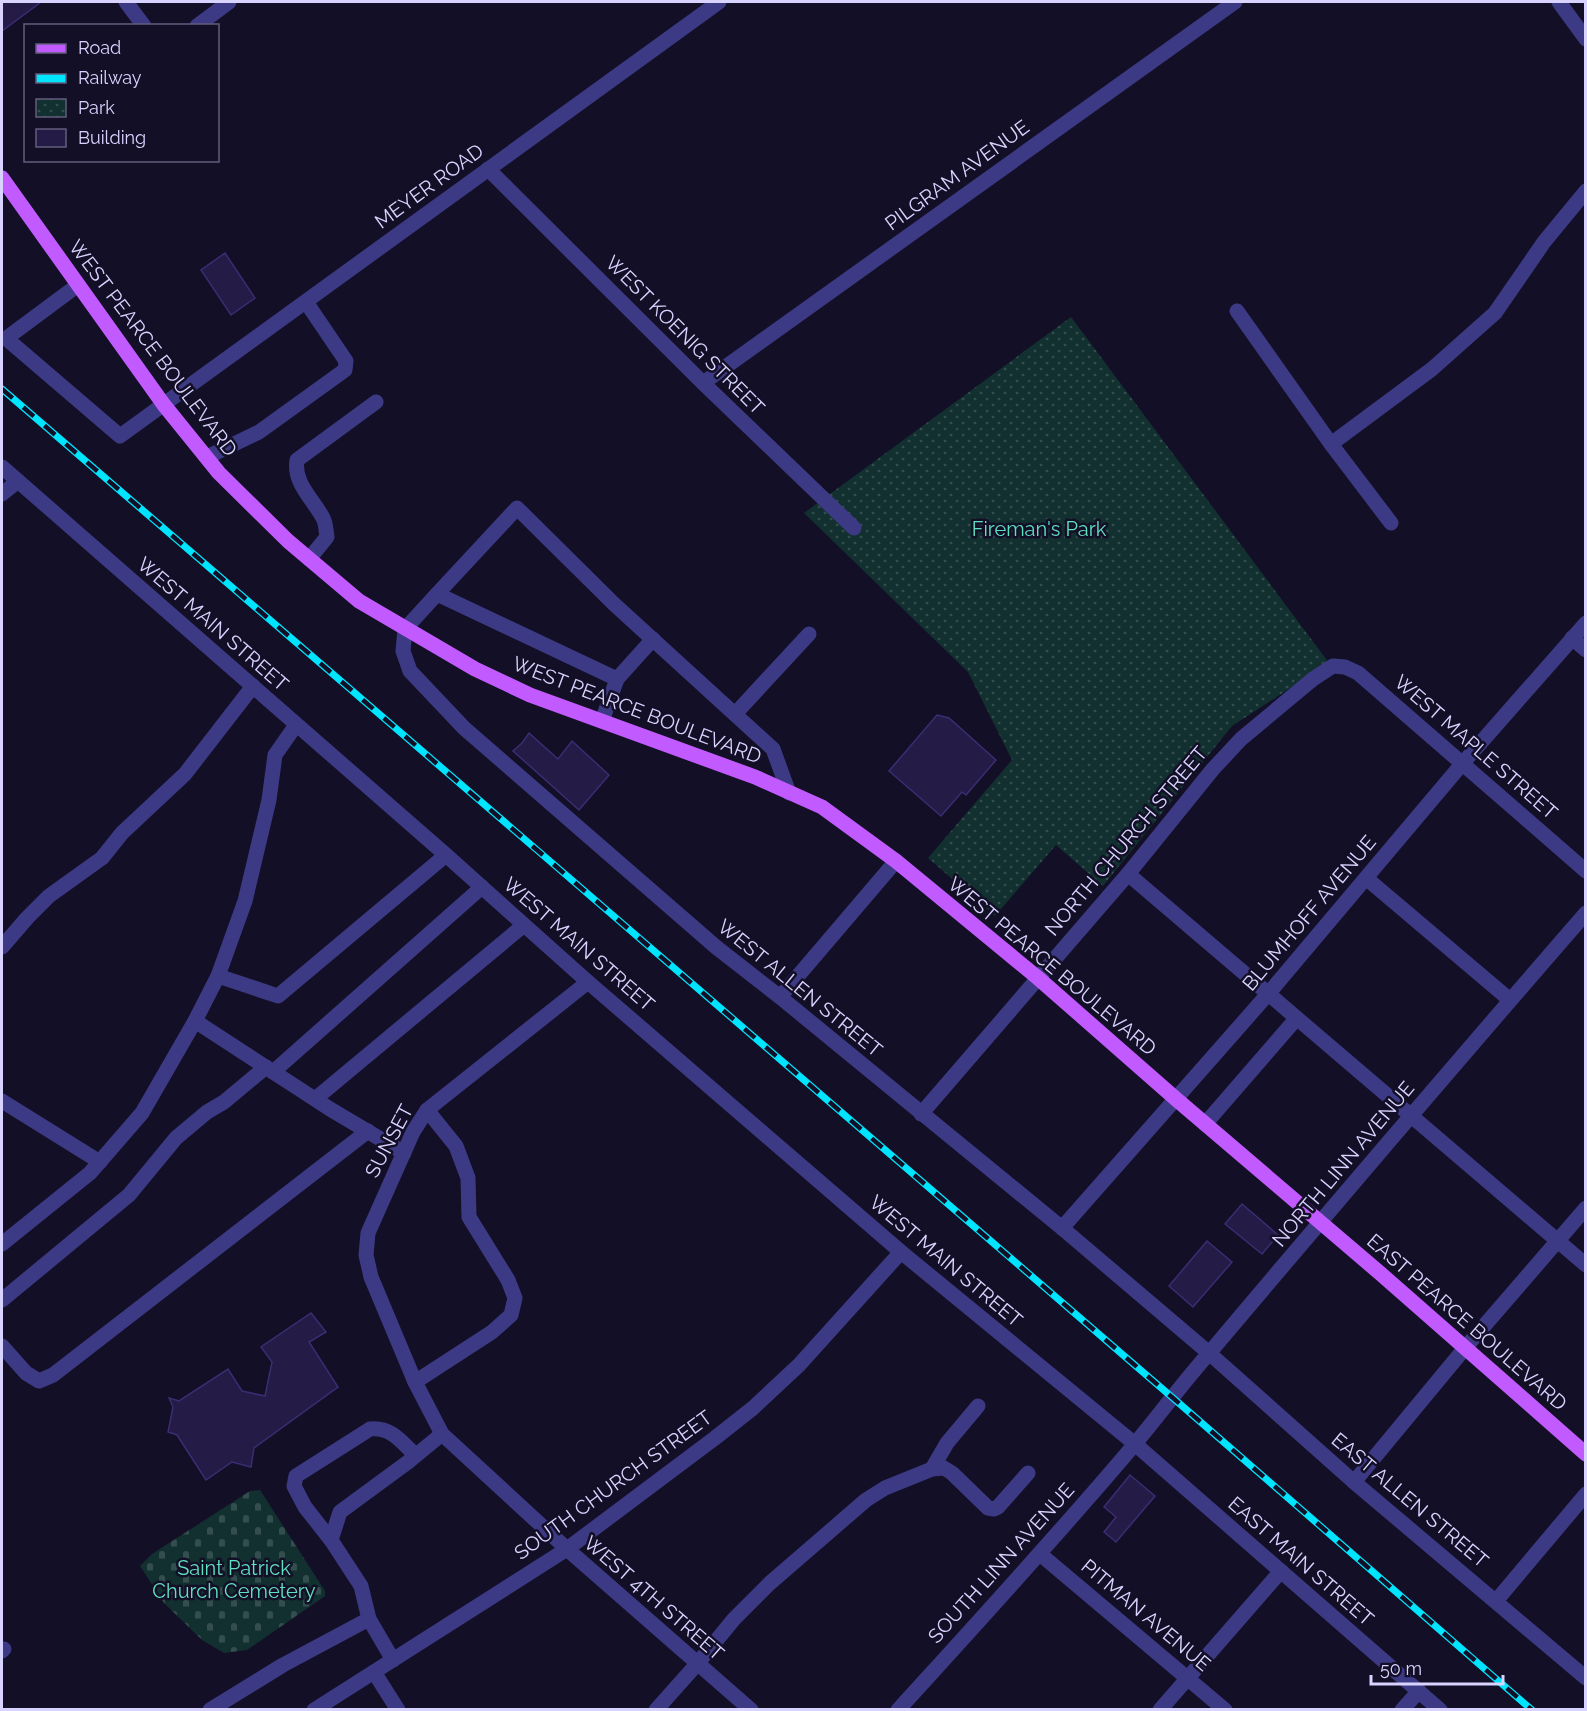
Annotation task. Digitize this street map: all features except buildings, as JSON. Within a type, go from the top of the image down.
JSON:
[{"type":"main road","name":"WEST PEARCE BOULEVARD","points":[[2,178],[164,405],[219,473],[280,533],[359,601],[475,669],[530,695],[755,777],[822,807],[896,861],[1038,978],[1321,1223]]},
{"type":"main road","name":"EAST PEARCE BOULEVARD","points":[[1321,1223],[1586,1454]]},
{"type":"street","points":[[126,2],[142,24]]},
{"type":"street","points":[[199,24],[229,2]]},
{"type":"street","name":"MEYER ROAD","points":[[78,285],[8,337],[8,340],[120,436],[719,2]]},
{"type":"street","name":"PILGRAM AVENUE","points":[[703,383],[1235,2]]},
{"type":"street","points":[[1559,2],[1586,39]]},
{"type":"street","name":"WEST KOENIG STREET","points":[[488,169],[703,383],[854,528]]},
{"type":"street","points":[[1331,444],[1432,369],[1495,313],[1544,242],[1586,191]]},
{"type":"street","points":[[207,457],[259,432],[345,370],[346,361],[306,302]]},
{"type":"street","points":[[1237,311],[1331,444],[1391,523]]},
{"type":"street","points":[[309,559],[327,537],[325,520],[302,485],[296,469],[297,460],[376,402]]},
{"type":"street","name":"WEST MAIN STREET","points":[[2,467],[900,1252],[1135,1444]]},
{"type":"street","points":[[2,494],[18,481]]},
{"type":"street","points":[[405,629],[517,508],[614,604],[773,749],[789,793]]},
{"type":"street","points":[[437,594],[617,679]]},
{"type":"street","name":"BLUMHOFF AVENUE","points":[[1062,1228],[1268,994],[1462,764],[1586,623]]},
{"type":"street","name":"WEST ALLEN STREET","points":[[405,629],[403,651],[410,671],[465,728],[716,947],[1062,1228],[1209,1353]]},
{"type":"street","points":[[735,714],[809,634]]},
{"type":"street","points":[[1572,638],[1586,650]]},
{"type":"street","points":[[602,721],[617,679],[653,639]]},
{"type":"street","name":"WEST MAPLE STREET","points":[[1333,666],[1345,667],[1358,673],[1586,871]]},
{"type":"street","name":"NORTH CHURCH STREET","points":[[921,1114],[1128,874],[1240,739],[1313,679],[1333,666]]},
{"type":"street","points":[[2,947],[50,896],[102,858],[122,833],[185,774],[253,686]]},
{"type":"street","points":[[2,1244],[90,1173],[100,1162],[142,1113],[195,1021],[218,976],[245,901],[269,800],[275,755],[296,725]]},
{"type":"street","points":[[218,976],[278,996],[446,855]]},
{"type":"street","points":[[780,997],[896,861]]},
{"type":"street","points":[[1128,874],[1586,1266]]},
{"type":"street","points":[[1366,878],[1510,1000]]},
{"type":"street","points":[[2,1300],[129,1195],[176,1138],[207,1112],[270,1070],[482,887]]},
{"type":"street","name":"NORTH LINN AVENUE","points":[[1135,1444],[1410,1116],[1586,913]]},
{"type":"street","points":[[315,1099],[524,925]]},
{"type":"street","name":"SUNSET","points":[[415,1382],[371,1277],[366,1255],[368,1233],[413,1132],[427,1110],[588,981]]},
{"type":"street","points":[[1205,1124],[1296,1019]]},
{"type":"street","points":[[195,1021],[315,1099],[404,1153]]},
{"type":"street","points":[[2,1101],[100,1162]]},
{"type":"street","points":[[415,1382],[492,1332],[511,1316],[516,1298],[508,1280],[469,1218],[468,1178],[456,1146],[427,1110]]},
{"type":"street","points":[[2,1346],[26,1373],[39,1381],[53,1375],[368,1131]]},
{"type":"street","points":[[1354,1482],[1465,1348],[1586,1208]]},
{"type":"street","name":"SOUTH CHURCH STREET","points":[[315,1710],[567,1549],[753,1408],[799,1365],[900,1252]]},
{"type":"street","name":"EAST ALLEN STREET","points":[[1209,1353],[1354,1482],[1586,1678]]},
{"type":"street","name":"WEST 4TH STREET","points":[[415,1382],[442,1434],[567,1549],[751,1710]]},
{"type":"street","points":[[932,1469],[947,1443],[978,1406]]},
{"type":"street","points":[[393,1660],[369,1619],[361,1586],[305,1507],[294,1486],[296,1476],[370,1428],[380,1428],[396,1436],[416,1455]]},
{"type":"street","points":[[330,1540],[340,1512],[442,1434]]},
{"type":"street","name":"SOUTH LINN AVENUE","points":[[898,1710],[1040,1554],[1135,1444]]},
{"type":"street","name":"EAST MAIN STREET","points":[[1135,1444],[1440,1710]]},
{"type":"street","points":[[656,1710],[734,1619],[770,1583],[866,1500],[885,1488],[932,1469],[944,1468],[988,1508],[994,1509],[1028,1473]]},
{"type":"street","points":[[1496,1601],[1586,1494]]},
{"type":"street","name":"PITMAN AVENUE","points":[[1040,1554],[1225,1710]]},
{"type":"street","points":[[1160,1710],[1281,1571]]},
{"type":"street","points":[[210,1710],[283,1665],[369,1619]]},
{"type":"street","points":[[374,1672],[398,1710]]},
{"type":"street","points":[[1402,1710],[1419,1690]]},
{"type":"green space","name":"Fireman's Park","points":[[1071,317],[1329,663],[1232,726],[1103,886],[1056,845],[995,916],[928,858],[1012,760],[968,672],[804,513]]},
{"type":"green space","name":"Saint Patrick Church Cemetery","points":[[260,1490],[325,1591],[325,1596],[247,1650],[224,1653],[202,1640],[164,1603],[140,1566],[152,1554],[250,1491]]},
{"type":"railway","points":[[2,389],[1532,1710]]}]
